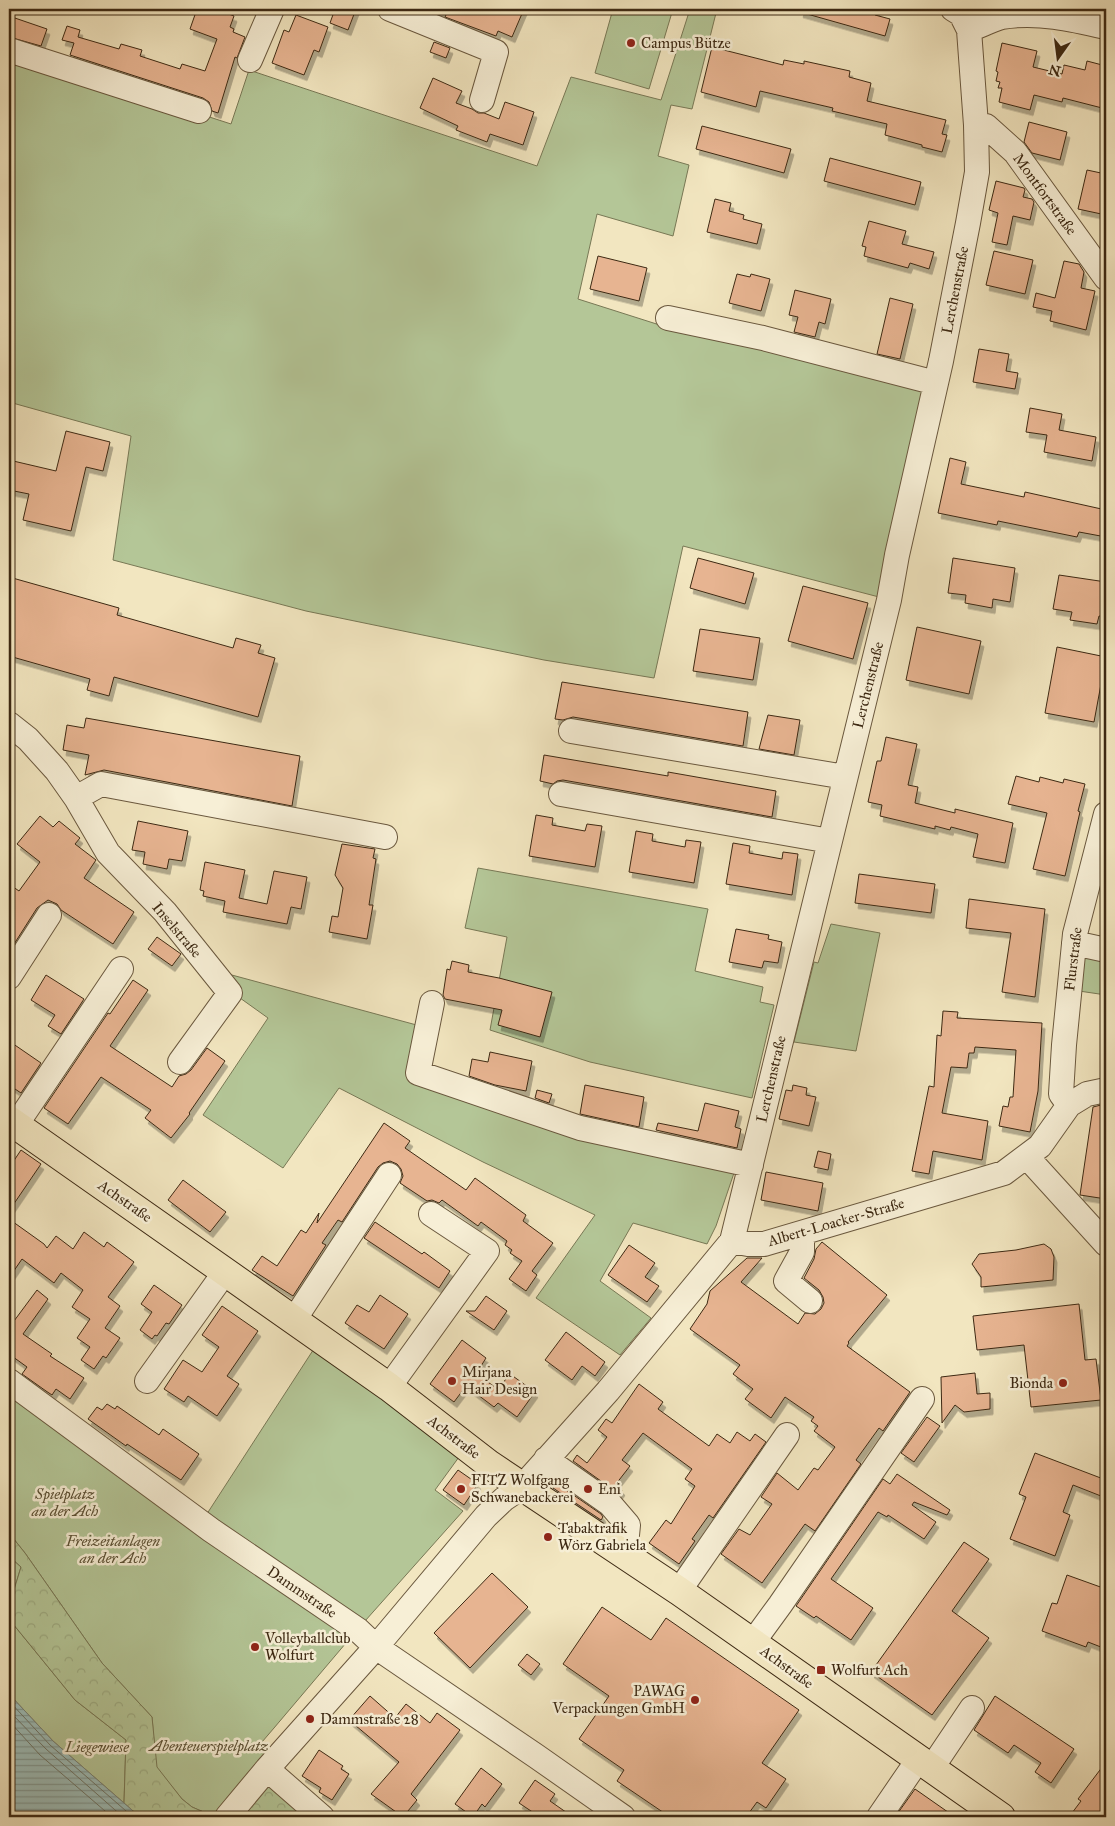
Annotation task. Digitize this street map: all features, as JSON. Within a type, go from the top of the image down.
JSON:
[{"type":"main road","name":"Achstraße","points":[[12,1123],[389,1387],[522,1487],[679,1591],[1001,1817]]},
{"type":"street","points":[[250,60],[272,9]]},
{"type":"street","points":[[390,9],[496,52],[482,100]]},
{"type":"street","points":[[976,125],[962,15],[1001,18],[1036,14],[1079,20],[1106,27]]},
{"type":"street","points":[[9,50],[199,111]]},
{"type":"street","name":"Montfortstraße","points":[[976,125],[986,126],[1015,152],[1106,278]]},
{"type":"street","name":"Lerchenstraße","points":[[732,1241],[889,600],[897,555],[936,383],[974,189],[976,125]]},
{"type":"street","points":[[668,318],[763,338],[936,383]]},
{"type":"street","name":"Inselstraße","points":[[9,724],[28,739],[57,771],[76,798],[108,853],[165,912],[230,993],[180,1062]]},
{"type":"street","points":[[571,731],[845,777]]},
{"type":"street","points":[[76,798],[101,784],[385,837]]},
{"type":"street","points":[[561,794],[830,841]]},
{"type":"street","name":"Flurstraße","points":[[1069,1105],[1061,1094],[1074,943],[1106,814]]},
{"type":"street","points":[[9,977],[49,915]]},
{"type":"street","points":[[1074,943],[1106,950]]},
{"type":"street","points":[[12,1123],[121,969]]},
{"type":"street","points":[[432,1003],[418,1073],[580,1128],[751,1165]]},
{"type":"street","name":"Albert-Loacker-Straße","points":[[732,1241],[764,1244],[1004,1173],[1027,1158],[1040,1146],[1069,1105],[1087,1094],[1106,1090]]},
{"type":"street","points":[[1027,1158],[1106,1244]]},
{"type":"street","points":[[294,1320],[389,1174]]},
{"type":"street","points":[[389,1387],[487,1250],[430,1214]]},
{"type":"street","points":[[802,1233],[802,1252],[786,1281],[810,1301]]},
{"type":"street","points":[[227,1817],[267,1769],[376,1647],[486,1516],[504,1499],[522,1487],[608,1391],[732,1241]]},
{"type":"street","points":[[147,1381],[226,1272]]},
{"type":"street","name":"Dammstraße","points":[[9,1381],[211,1530],[358,1630],[376,1647],[623,1817]]},
{"type":"street","points":[[753,1642],[922,1399]]},
{"type":"street","points":[[679,1591],[787,1435]]},
{"type":"street","points":[[546,1459],[610,1504],[628,1525],[625,1555]]},
{"type":"street","points":[[879,1817],[972,1708]]},
{"type":"street","points":[[267,1769],[322,1817]]},
{"type":"green space","points":[[613,9],[673,9],[649,89],[595,73]]},
{"type":"green space","points":[[690,9],[717,9],[692,109],[671,105],[658,156],[689,165],[673,236],[597,214],[578,299],[666,327],[934,384],[879,597],[683,546],[654,678],[544,660],[306,611],[113,560],[131,436],[9,402],[9,52],[231,124],[249,70],[537,166],[571,77],[661,100]]},
{"type":"green space","points":[[478,868],[708,909],[695,971],[763,987],[760,1002],[774,1005],[752,1098],[590,1062],[490,1030],[507,937],[465,928]]},
{"type":"green space","points":[[831,924],[880,933],[856,1051],[794,1042],[814,962],[818,963]]},
{"type":"green space","points":[[1083,951],[1106,955],[1106,995],[1079,991]]},
{"type":"green space","points":[[217,971],[424,1027],[418,1072],[735,1170],[716,1226],[707,1244],[633,1223],[600,1281],[651,1318],[620,1355],[536,1298],[595,1215],[483,1162],[339,1088],[283,1168],[203,1115],[268,1018],[233,993]]},
{"type":"green space","points":[[319,1341],[467,1446],[435,1490],[463,1511],[357,1630],[262,1742],[267,1769],[227,1817],[215,1817],[192,1807],[182,1799],[156,1767],[152,1717],[102,1663],[9,1533],[9,1381],[201,1523]]},
{"type":"green space","points":[[9,1533],[102,1663],[152,1717],[157,1767],[182,1799],[192,1807],[215,1817],[140,1817],[124,1803],[126,1740],[75,1700],[9,1619],[9,1606],[21,1567],[9,1556]]},
{"type":"green space","points":[[9,1556],[21,1567],[9,1606]]},
{"type":"green space","name":"Liegewiese","points":[[9,1619],[75,1700],[126,1740],[124,1803],[53,1741],[9,1694]]},
{"type":"green space","points":[[267,1769],[319,1817],[227,1817]]},
{"type":"water","points":[[9,1694],[53,1741],[140,1817],[9,1817]]},
{"type":"building","points":[[197,9],[216,9],[234,16],[230,27],[234,29],[233,32],[245,37],[237,58],[235,57],[218,113],[212,111],[209,102],[203,98],[70,55],[74,43],[62,40],[67,26],[80,30],[78,37],[119,49],[121,44],[142,50],[140,56],[180,69],[182,64],[205,71],[217,39],[190,29]]},
{"type":"building","points":[[335,9],[356,9],[348,30],[330,23]]},
{"type":"building","points":[[431,9],[524,9],[512,37],[498,31],[496,36],[445,17],[446,15]]},
{"type":"building","points":[[801,9],[877,9],[875,15],[890,19],[885,36],[800,12]]},
{"type":"building","points":[[296,15],[328,27],[319,52],[314,50],[304,75],[272,63],[284,30],[289,32]]},
{"type":"building","points":[[9,16],[47,29],[41,46],[9,37]]},
{"type":"building","points":[[434,42],[450,48],[446,58],[430,52]]},
{"type":"building","points":[[1002,43],[1037,51],[1033,67],[1062,74],[1064,65],[1085,70],[1087,61],[1106,66],[1106,109],[1063,98],[1062,102],[1034,95],[1030,110],[999,102],[1002,88],[998,88],[1000,82],[996,81],[998,72],[996,71]]},
{"type":"building","points":[[712,47],[783,65],[784,60],[804,64],[804,61],[850,71],[849,77],[871,83],[867,101],[946,120],[942,134],[947,135],[942,152],[885,135],[887,124],[832,111],[833,108],[760,91],[756,107],[701,92]]},
{"type":"building","points":[[433,78],[462,91],[456,103],[478,113],[484,113],[499,119],[505,102],[534,112],[523,145],[490,134],[487,142],[456,130],[458,126],[420,108]]},
{"type":"building","points":[[1029,122],[1067,132],[1060,160],[1032,153],[1024,142]]},
{"type":"building","points":[[702,126],[791,149],[784,173],[696,149]]},
{"type":"building","points":[[830,158],[921,182],[915,205],[824,181]]},
{"type":"building","points":[[1087,170],[1106,176],[1106,215],[1078,209]]},
{"type":"building","points":[[996,181],[1024,188],[1023,197],[1032,199],[1034,202],[1030,220],[1013,216],[1007,245],[992,242],[998,213],[989,210]]},
{"type":"building","points":[[715,199],[731,203],[729,211],[744,215],[743,219],[762,224],[757,244],[707,232]]},
{"type":"building","points":[[869,221],[906,231],[902,244],[934,252],[929,269],[910,263],[908,268],[864,256],[866,247],[862,246]]},
{"type":"building","points":[[994,251],[1033,260],[1025,294],[986,285]]},
{"type":"building","points":[[598,256],[647,268],[639,301],[590,289]]},
{"type":"building","points":[[1064,261],[1079,264],[1084,272],[1081,288],[1095,291],[1086,330],[1050,321],[1052,311],[1033,307],[1036,293],[1055,298]]},
{"type":"building","points":[[737,274],[750,277],[751,274],[770,279],[761,311],[729,303]]},
{"type":"building","points":[[795,290],[831,299],[825,324],[819,322],[815,337],[794,332],[798,317],[789,315]]},
{"type":"building","points":[[890,298],[913,304],[900,359],[877,354]]},
{"type":"building","points":[[979,349],[1009,354],[1006,371],[1018,373],[1015,389],[973,382]]},
{"type":"building","points":[[1030,408],[1062,414],[1059,430],[1096,437],[1092,461],[1044,452],[1047,435],[1026,432]]},
{"type":"building","points":[[66,431],[110,442],[103,471],[86,467],[71,531],[23,520],[29,494],[9,490],[9,460],[56,471]]},
{"type":"building","points":[[950,458],[966,462],[961,484],[1024,497],[1025,492],[1106,510],[1106,537],[1079,532],[1077,537],[998,521],[997,525],[938,513]]},
{"type":"building","points":[[698,558],[754,573],[745,604],[690,588]]},
{"type":"building","points":[[953,558],[1015,568],[1010,602],[993,599],[992,608],[965,603],[966,595],[948,593]]},
{"type":"building","points":[[1059,575],[1106,582],[1106,617],[1099,616],[1097,624],[1070,620],[1072,612],[1053,609]]},
{"type":"building","points":[[9,577],[119,608],[117,615],[233,648],[236,638],[261,645],[258,653],[275,658],[258,717],[114,677],[109,696],[87,690],[90,679],[9,656]]},
{"type":"building","points":[[803,586],[868,603],[853,659],[788,641]]},
{"type":"building","points":[[917,627],[981,641],[969,694],[906,680]]},
{"type":"building","points":[[700,629],[760,638],[753,680],[693,671]]},
{"type":"building","points":[[1057,647],[1106,657],[1094,722],[1045,713]]},
{"type":"building","points":[[562,682],[748,712],[743,746],[573,717],[563,720],[555,719]]},
{"type":"building","points":[[768,715],[800,720],[794,755],[759,749]]},
{"type":"building","points":[[86,718],[300,756],[292,806],[104,770],[85,775],[89,755],[63,750],[67,725],[84,728]]},
{"type":"building","points":[[886,737],[917,744],[908,785],[918,787],[915,803],[955,813],[955,809],[1013,823],[1005,863],[973,857],[978,834],[951,827],[950,830],[935,826],[935,829],[880,816],[882,805],[868,802],[877,761],[881,761]]},
{"type":"building","points":[[544,755],[668,776],[668,772],[776,791],[772,817],[563,780],[553,784],[540,781]]},
{"type":"building","points":[[1016,776],[1039,782],[1040,777],[1063,783],[1064,779],[1085,784],[1065,876],[1033,869],[1047,813],[1008,804]]},
{"type":"building","points":[[536,815],[553,818],[552,825],[585,831],[587,824],[602,826],[595,867],[529,856]]},
{"type":"building","points":[[40,816],[53,827],[59,821],[80,838],[75,844],[96,860],[84,878],[134,912],[113,944],[61,910],[57,904],[48,900],[37,908],[9,952],[9,884],[19,891],[40,862],[17,844]]},
{"type":"building","points":[[138,821],[188,831],[182,861],[169,859],[167,869],[143,864],[145,852],[132,850]]},
{"type":"building","points":[[636,831],[653,834],[652,841],[685,847],[686,840],[701,842],[694,883],[629,872]]},
{"type":"building","points":[[733,843],[750,846],[749,853],[782,859],[783,852],[798,854],[792,895],[726,884]]},
{"type":"building","points":[[342,844],[375,849],[373,858],[376,859],[369,905],[373,905],[367,939],[329,932],[332,916],[338,917],[343,888],[335,875]]},
{"type":"building","points":[[205,862],[245,870],[239,898],[267,904],[274,871],[307,877],[301,909],[291,907],[287,924],[223,912],[225,901],[203,896],[204,891],[200,890]]},
{"type":"building","points":[[859,874],[935,884],[931,913],[855,903]]},
{"type":"building","points":[[969,899],[1045,909],[1035,997],[1002,992],[1011,933],[966,928]]},
{"type":"building","points":[[736,929],[769,935],[768,939],[782,942],[778,963],[764,961],[762,968],[729,962]]},
{"type":"building","points":[[157,937],[181,954],[172,966],[148,949]]},
{"type":"building","points":[[452,961],[469,965],[468,972],[552,992],[540,1037],[498,1025],[502,1010],[445,999],[443,995],[447,969],[450,970]]},
{"type":"building","points":[[46,975],[84,999],[61,1034],[48,1026],[55,1015],[31,1000]]},
{"type":"building","points":[[133,980],[148,990],[110,1046],[172,1087],[179,1076],[191,1070],[207,1048],[225,1061],[190,1114],[171,1138],[145,1118],[151,1110],[101,1077],[68,1124],[44,1108],[108,1013],[110,1014]]},
{"type":"building","points":[[943,1011],[958,1012],[957,1018],[1042,1023],[1038,1091],[1030,1132],[999,1126],[1003,1106],[1008,1107],[1010,1097],[1013,1097],[1016,1050],[975,1047],[974,1053],[969,1053],[967,1068],[951,1067],[942,1113],[988,1121],[982,1160],[933,1151],[929,1174],[912,1171],[929,1086],[934,1087],[937,1035],[941,1036]]},
{"type":"building","points":[[9,1041],[41,1063],[21,1093],[9,1085]]},
{"type":"building","points":[[490,1052],[532,1061],[526,1091],[495,1085],[469,1076],[472,1059],[488,1062]]},
{"type":"building","points":[[585,1085],[644,1097],[639,1127],[580,1114]]},
{"type":"building","points":[[793,1085],[807,1088],[806,1095],[816,1097],[809,1126],[779,1119],[786,1090],[792,1091]]},
{"type":"building","points":[[537,1090],[552,1094],[549,1103],[535,1098]]},
{"type":"building","points":[[705,1103],[739,1111],[735,1127],[741,1129],[737,1148],[656,1130],[658,1123],[698,1131]]},
{"type":"building","points":[[1106,1106],[1106,1199],[1080,1195],[1093,1107]]},
{"type":"building","points":[[384,1123],[410,1141],[405,1148],[466,1190],[475,1178],[526,1215],[523,1221],[553,1243],[532,1271],[537,1275],[526,1291],[509,1279],[522,1261],[510,1253],[512,1250],[505,1245],[507,1241],[481,1222],[478,1226],[442,1200],[439,1203],[432,1200],[427,1201],[400,1183],[403,1176],[401,1169],[397,1164],[390,1161],[378,1167],[342,1222],[338,1220],[322,1243],[326,1245],[293,1296],[252,1270],[262,1256],[277,1266],[301,1230],[306,1233],[319,1213],[317,1223]]},
{"type":"building","points":[[21,1150],[41,1164],[9,1211],[9,1168]]},
{"type":"building","points":[[818,1151],[831,1154],[828,1170],[814,1167]]},
{"type":"building","points":[[766,1172],[823,1183],[818,1211],[761,1200]]},
{"type":"building","points":[[183,1180],[226,1212],[210,1232],[168,1200]]},
{"type":"building","points":[[9,1219],[47,1248],[56,1236],[73,1249],[84,1232],[104,1247],[107,1242],[134,1262],[108,1297],[120,1306],[105,1328],[120,1338],[106,1358],[103,1356],[94,1369],[81,1360],[90,1347],[77,1338],[90,1319],[72,1307],[83,1290],[61,1273],[54,1283],[22,1259],[9,1278]]},
{"type":"building","points":[[375,1222],[422,1254],[424,1252],[450,1271],[439,1288],[364,1238]]},
{"type":"building","points":[[822,1242],[887,1295],[848,1342],[847,1346],[910,1392],[883,1431],[879,1428],[856,1460],[861,1464],[815,1531],[805,1524],[762,1583],[721,1554],[739,1529],[750,1535],[772,1504],[761,1497],[777,1473],[798,1490],[814,1468],[818,1470],[835,1447],[814,1431],[818,1426],[811,1421],[814,1417],[785,1397],[771,1418],[745,1399],[753,1389],[733,1374],[740,1365],[690,1329],[707,1304],[710,1291],[747,1258],[762,1258],[741,1282],[798,1324],[805,1313],[815,1314],[824,1303],[823,1297],[819,1290],[804,1278],[814,1259],[816,1249]]},
{"type":"building","points":[[1044,1244],[1051,1249],[1054,1257],[1053,1280],[981,1287],[981,1277],[972,1264],[979,1254],[1016,1250]]},
{"type":"building","points":[[629,1245],[655,1263],[645,1277],[659,1286],[647,1302],[608,1275]]},
{"type":"building","points":[[154,1285],[182,1305],[169,1324],[166,1323],[157,1336],[155,1335],[152,1339],[140,1330],[152,1312],[141,1304]]},
{"type":"building","points":[[37,1290],[48,1299],[23,1334],[52,1354],[50,1356],[84,1378],[70,1399],[56,1389],[52,1395],[22,1374],[27,1367],[9,1354],[9,1317],[14,1321]]},
{"type":"building","points":[[380,1295],[408,1314],[384,1349],[345,1323],[357,1305],[369,1312]]},
{"type":"building","points":[[486,1296],[507,1311],[494,1330],[466,1311],[475,1311]]},
{"type":"building","points":[[1079,1304],[1085,1360],[1096,1359],[1101,1400],[1031,1407],[1024,1345],[977,1350],[973,1316]]},
{"type":"building","points":[[222,1306],[258,1331],[227,1376],[239,1384],[217,1416],[188,1396],[184,1402],[164,1389],[183,1360],[202,1372],[219,1347],[202,1335]]},
{"type":"building","points":[[566,1332],[605,1362],[595,1376],[582,1366],[572,1380],[545,1360]]},
{"type":"building","points":[[462,1340],[486,1358],[476,1374],[498,1389],[510,1374],[535,1392],[517,1417],[498,1403],[494,1407],[466,1386],[454,1402],[430,1384]]},
{"type":"building","points":[[975,1373],[977,1394],[990,1393],[990,1409],[964,1412],[955,1405],[942,1423],[941,1377]]},
{"type":"building","points":[[639,1384],[663,1402],[658,1409],[709,1446],[717,1434],[730,1443],[737,1432],[750,1441],[755,1434],[766,1442],[713,1518],[709,1515],[692,1539],[695,1541],[679,1564],[649,1543],[666,1520],[671,1524],[695,1486],[685,1479],[692,1469],[643,1433],[622,1460],[630,1466],[616,1484],[622,1490],[619,1494],[573,1461],[577,1455],[587,1463],[607,1437],[598,1430],[606,1419],[612,1423]]},
{"type":"building","points":[[107,1404],[115,1409],[117,1406],[159,1435],[163,1429],[199,1454],[181,1480],[127,1444],[126,1446],[88,1419],[97,1407],[102,1410]]},
{"type":"building","points":[[927,1417],[940,1426],[914,1462],[901,1453]]},
{"type":"building","points":[[1035,1453],[1106,1480],[1106,1498],[1073,1485],[1063,1512],[1070,1515],[1055,1556],[1010,1539],[1026,1497],[1019,1494]]},
{"type":"building","name":"FITZ Wolfgang Schwanebackerei","points":[[458,1470],[478,1484],[464,1505],[443,1490]]},
{"type":"building","points":[[897,1474],[950,1510],[947,1515],[914,1502],[912,1505],[936,1522],[924,1539],[888,1515],[887,1517],[878,1512],[831,1579],[873,1608],[851,1640],[816,1616],[814,1618],[796,1606],[883,1479],[890,1484]]},
{"type":"building","points":[[556,1483],[601,1514],[603,1517],[601,1520],[553,1488]]},
{"type":"building","points":[[964,1542],[989,1559],[952,1611],[989,1638],[932,1715],[871,1672]]},
{"type":"building","points":[[492,1573],[528,1607],[470,1668],[434,1633]]},
{"type":"building","points":[[1067,1575],[1106,1589],[1106,1649],[1088,1642],[1086,1647],[1042,1631],[1052,1603],[1057,1604]]},
{"type":"building","name":"PAWAG Verpackungen GmbH","points":[[602,1607],[651,1640],[666,1618],[799,1710],[762,1763],[786,1779],[766,1808],[757,1802],[746,1817],[670,1817],[617,1781],[624,1770],[579,1739],[609,1696],[563,1664]]},
{"type":"building","points":[[527,1654],[540,1664],[531,1675],[518,1665]]},
{"type":"building","points":[[370,1696],[395,1718],[406,1704],[430,1723],[437,1713],[460,1730],[411,1794],[417,1800],[403,1817],[371,1794],[399,1762],[349,1720]]},
{"type":"building","points":[[995,1696],[1074,1749],[1051,1783],[1035,1772],[1041,1763],[1014,1745],[1008,1753],[974,1730]]},
{"type":"building","points":[[319,1750],[343,1766],[341,1769],[349,1774],[332,1800],[319,1792],[321,1788],[302,1776]]},
{"type":"building","points":[[1106,1762],[1106,1817],[1069,1817],[1081,1801],[1078,1799]]},
{"type":"building","points":[[481,1768],[502,1784],[485,1807],[482,1804],[473,1817],[455,1804]]},
{"type":"building","points":[[535,1780],[555,1794],[550,1801],[573,1817],[540,1817],[519,1803]]},
{"type":"building","points":[[915,1789],[955,1817],[895,1817]]},
{"type":"place","name":"Campus Bütze","points":[[631,43]]},
{"type":"place","name":"Mirjana Hair Design","points":[[452,1381]]},
{"type":"place","name":"Bionda","points":[[1063,1383]]},
{"type":"place","name":"FITZ Wolfgang Schwanebackerei","points":[[461,1489]]},
{"type":"place","name":"Eni","points":[[588,1489]]},
{"type":"place","name":"Tabaktrafik Wörz Gabriela","points":[[548,1537]]},
{"type":"place","name":"Volleyballclub Wolfurt","points":[[255,1647]]},
{"type":"place","name":"Wolfurt Ach","points":[[821,1670]]},
{"type":"place","name":"PAWAG Verpackungen GmbH","points":[[695,1700]]},
{"type":"place","name":"Dammstraße 28","points":[[310,1719]]},
{"type":"park label","name":"Spielplatz an der Ach","points":[[65,1502]]},
{"type":"park label","name":"Freizeitanlagen an der Ach","points":[[113,1550]]},
{"type":"park label","name":"Abenteuerspielplatz","points":[[209,1746]]}]
